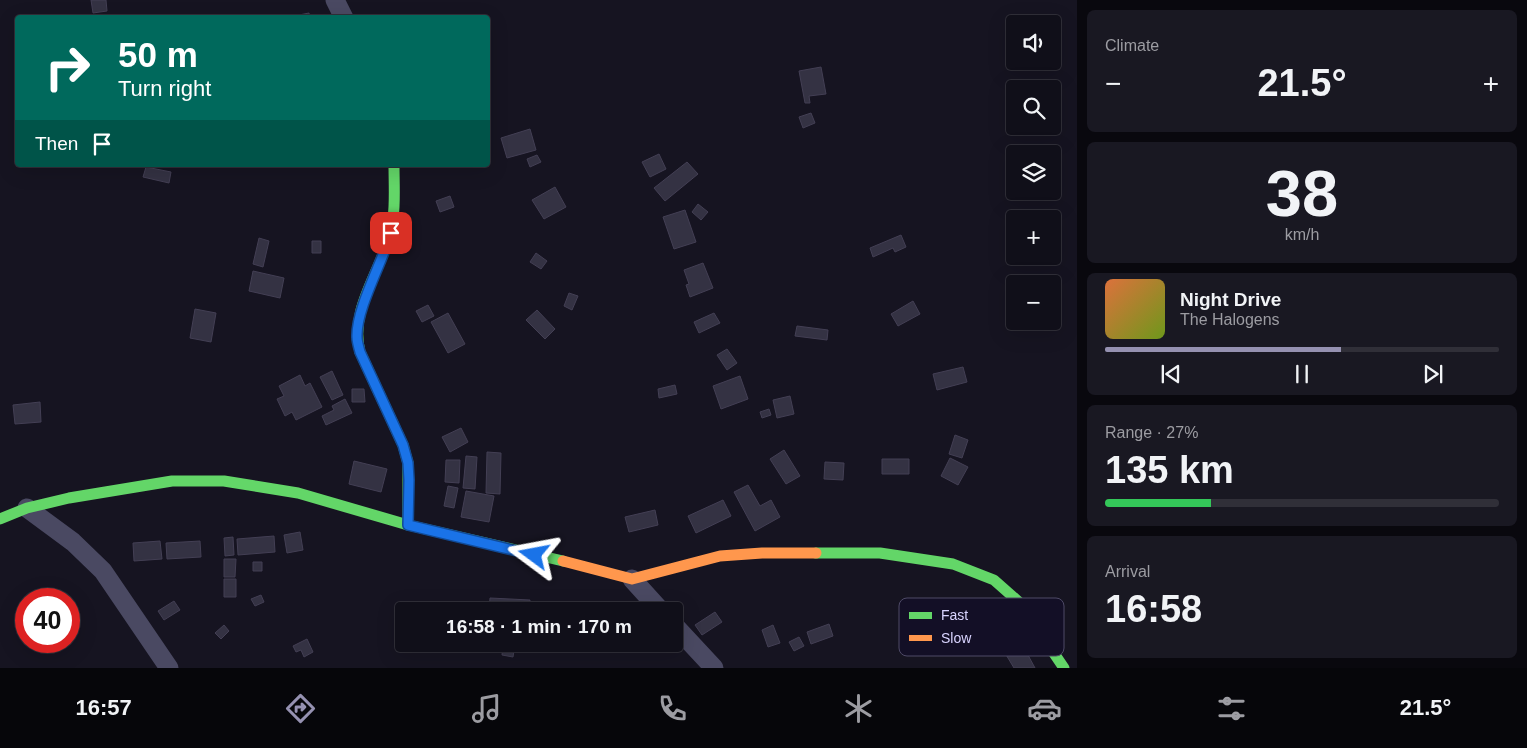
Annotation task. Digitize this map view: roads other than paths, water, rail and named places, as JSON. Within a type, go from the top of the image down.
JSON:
[{"type":"street","points":[[335,0],[342,15]]},
{"type":"street","points":[[394,167],[391,233],[366,296],[358,324],[357,338],[360,352],[403,445],[408,463],[408,525]]},
{"type":"street","points":[[0,519],[27,508],[69,498],[172,481],[224,481],[298,494],[408,525],[587,567],[632,580],[653,602]]},
{"type":"street","points":[[27,508],[73,542],[103,571],[169,668]]},
{"type":"street","points":[[632,580],[677,566],[720,556],[762,553],[880,553],[953,564],[994,580],[1014,598]]},
{"type":"street","points":[[683,635],[714,668]]},
{"type":"street","points":[[1056,656],[1064,668]]}]
